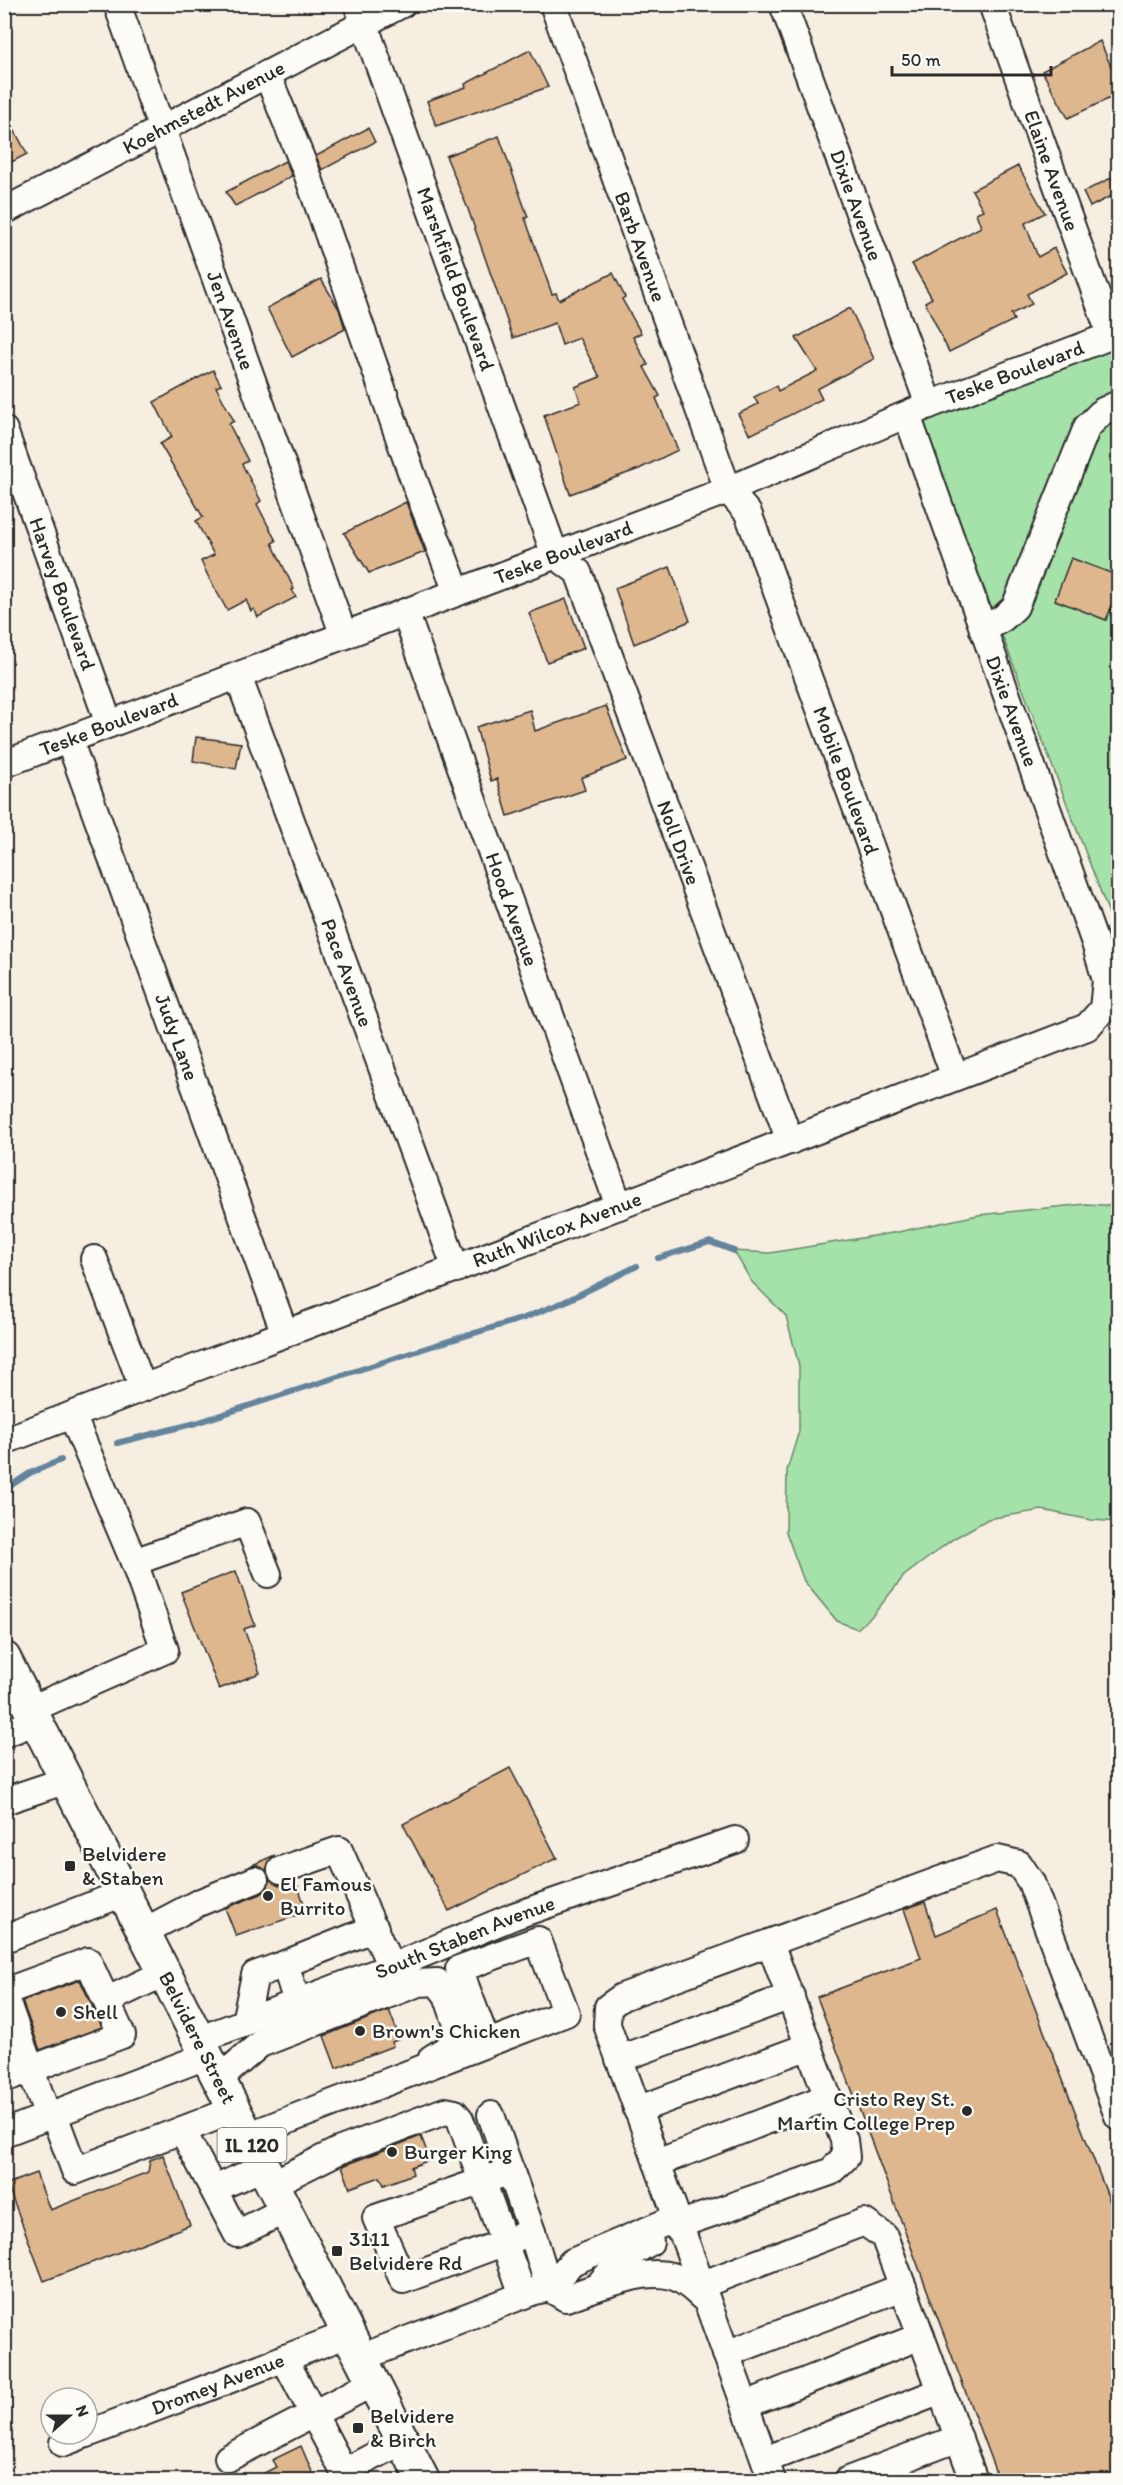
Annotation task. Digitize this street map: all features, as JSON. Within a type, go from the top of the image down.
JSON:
[{"type":"main road","name":"Belvidere Street","points":[[4,1658],[423,2481]]},
{"type":"street","name":"Jen Avenue","points":[[117,4],[344,636]]},
{"type":"street","name":"Koehmstedt Avenue","points":[[4,211],[267,74],[360,14],[402,4]]},
{"type":"street","name":"Barb Avenue","points":[[553,4],[728,490]]},
{"type":"street","name":"Dixie Avenue","points":[[783,4],[918,410],[983,630],[1095,943],[1106,980],[1103,1009]]},
{"type":"street","name":"Elaine Avenue","points":[[992,4],[1115,334]]},
{"type":"street","name":"Marshfield Boulevard","points":[[360,14],[555,555]]},
{"type":"street","points":[[267,74],[307,173],[415,483],[457,592]]},
{"type":"street","name":"Teske Boulevard","points":[[7,755],[69,740],[344,636],[728,490],[918,410],[1115,334]]},
{"type":"street","points":[[983,630],[1015,608],[1087,428],[1103,411],[1119,404]]},
{"type":"street","name":"Harvey Boulevard","points":[[4,430],[110,724]]},
{"type":"street","name":"Mobile Boulevard","points":[[728,490],[748,513],[955,1077]]},
{"type":"street","name":"Noll Drive","points":[[555,555],[578,572],[790,1141]]},
{"type":"street","name":"Hood Avenue","points":[[405,612],[619,1206]]},
{"type":"street","name":"Pace Avenue","points":[[238,676],[456,1269]]},
{"type":"street","name":"Judy Lane","points":[[69,740],[285,1334]]},
{"type":"street","name":"Ruth Wilcox Avenue","points":[[4,1441],[1087,1027],[1103,1009]]},
{"type":"street","points":[[94,1259],[143,1388]]},
{"type":"street","points":[[4,1734],[34,1715],[165,1650],[134,1562],[72,1415]]},
{"type":"street","points":[[134,1562],[247,1522],[268,1574]]},
{"type":"street","points":[[4,1801],[66,1780]]},
{"type":"street","name":"South Staben Avenue","points":[[4,2133],[207,2058],[244,2022],[391,1967],[514,1916],[735,1840]]},
{"type":"street","points":[[280,1870],[339,1850],[391,1967]]},
{"type":"street","points":[[941,2391],[768,2470],[607,2025],[608,2007],[622,1997],[997,1859],[1018,1864],[1031,1882],[1119,2116]]},
{"type":"street","points":[[143,1932],[198,1903],[255,1880]]},
{"type":"street","points":[[4,1939],[124,1893]]},
{"type":"street","points":[[244,2022],[255,1975],[375,1928]]},
{"type":"street","points":[[4,2079],[31,2069],[122,2035],[108,2000],[88,1961],[4,1994],[31,2069],[75,2171],[182,2130],[240,2123],[391,2080],[566,2013],[538,1940],[459,1969],[487,2043]]},
{"type":"street","points":[[228,2458],[313,2414],[360,2358],[523,2295],[549,2288],[572,2262],[669,2221],[678,2225],[830,2172],[846,2157],[844,2140],[770,1943]]},
{"type":"street","points":[[285,1964],[297,2002]]},
{"type":"street","points":[[108,2000],[164,1973]]},
{"type":"street","points":[[207,2058],[260,2044],[418,1983],[437,1982],[447,1995],[459,2030],[453,2044],[438,2056],[400,2070],[391,2080]]},
{"type":"street","points":[[619,2059],[790,1996]]},
{"type":"street","points":[[638,2110],[809,2046]]},
{"type":"street","points":[[657,2163],[828,2097]]},
{"type":"street","points":[[182,2130],[237,2234],[273,2187],[338,2151],[445,2111],[455,2113],[460,2119],[523,2295]]},
{"type":"street","points":[[491,2115],[549,2288],[566,2298],[597,2287],[645,2275],[671,2276],[704,2294]]},
{"type":"street","points":[[511,2171],[376,2217],[403,2280],[532,2232]]},
{"type":"street","points":[[214,2189],[273,2187]]},
{"type":"street","points":[[704,2294],[864,2222],[885,2236],[974,2481]]},
{"type":"street","points":[[597,2287],[623,2258],[654,2240],[675,2232],[678,2225]]},
{"type":"street","points":[[726,2354],[903,2287]]},
{"type":"street","points":[[745,2404],[921,2336]]},
{"type":"street","points":[[284,2358],[344,2472],[402,2441]]},
{"type":"street","name":"Dromey Avenue","points":[[99,2429],[284,2358],[360,2358]]},
{"type":"street","points":[[848,2481],[959,2438]]},
{"type":"green space","points":[[1112,347],[1118,363],[1118,937],[919,419]]},
{"type":"green space","points":[[1086,1204],[1118,1206],[1118,1522],[1091,1520],[1042,1510],[988,1519],[953,1539],[904,1576],[873,1615],[857,1629],[837,1621],[804,1581],[786,1532],[787,1470],[799,1431],[799,1366],[786,1316],[751,1281],[734,1251],[770,1253],[898,1232],[978,1215]]},
{"type":"building","points":[[1100,41],[1115,76],[1112,78],[1119,94],[1068,118],[1042,71]]},
{"type":"building","points":[[530,50],[548,87],[436,126],[427,101],[466,87],[465,84]]},
{"type":"building","points":[[4,110],[27,154],[4,166]]},
{"type":"building","points":[[368,128],[375,142],[322,170],[316,156]]},
{"type":"building","points":[[499,136],[552,294],[556,293],[559,300],[613,273],[625,297],[622,299],[641,333],[633,337],[648,365],[644,367],[660,396],[656,398],[678,450],[639,469],[570,494],[544,415],[581,402],[575,387],[600,377],[579,338],[562,345],[555,323],[513,338],[468,209],[446,156]]},
{"type":"building","points":[[285,161],[292,176],[235,206],[226,192]]},
{"type":"building","points":[[1018,166],[1045,213],[1025,223],[1038,257],[1054,248],[1067,273],[1027,294],[1032,304],[1011,314],[1014,320],[949,352],[925,302],[932,298],[912,264],[981,227],[976,213],[983,210],[972,190]]},
{"type":"building","points":[[1119,174],[1119,192],[1090,207],[1083,192]]},
{"type":"building","points":[[321,279],[339,309],[345,329],[292,357],[267,308]]},
{"type":"building","points":[[850,308],[874,359],[817,389],[822,399],[750,435],[738,414],[758,404],[754,397],[776,386],[778,391],[817,371],[796,338]]},
{"type":"building","points":[[213,370],[221,385],[216,387],[234,421],[229,424],[248,461],[242,464],[261,501],[257,504],[276,541],[272,543],[296,597],[258,617],[254,609],[251,611],[246,600],[227,610],[201,561],[214,555],[196,521],[203,517],[160,444],[172,437],[154,402]]},
{"type":"building","points":[[406,502],[425,552],[369,573],[344,533]]},
{"type":"building","points":[[1071,558],[1119,576],[1119,589],[1106,620],[1055,600]]},
{"type":"building","points":[[670,567],[690,621],[634,644],[615,588]]},
{"type":"building","points":[[566,599],[584,648],[547,662],[529,613]]},
{"type":"building","points":[[606,706],[627,760],[581,778],[585,790],[508,816],[497,779],[491,781],[476,727],[530,710],[535,731]]},
{"type":"building","points":[[196,737],[241,743],[236,769],[193,761]]},
{"type":"building","points":[[236,1571],[255,1625],[244,1629],[260,1673],[219,1689],[181,1592]]},
{"type":"building","points":[[510,1768],[557,1858],[449,1911],[403,1824]]},
{"type":"building","points":[[275,1855],[269,1861],[266,1871],[258,1865],[250,1866]]},
{"type":"building","name":"El Famous Burrito","points":[[270,1879],[279,1885],[296,1881],[307,1912],[236,1936],[225,1908],[261,1894],[267,1889]]},
{"type":"building","name":"Cristo Rey St. Martin College Prep","points":[[925,1902],[936,1935],[997,1910],[1119,2225],[1119,2481],[999,2481],[817,1997],[921,1958],[904,1909]]},
{"type":"building","name":"Shell","points":[[80,1980],[102,2027],[40,2050],[22,2001]]},
{"type":"building","name":"Brown's Chicken","points":[[389,2010],[400,2039],[392,2042],[393,2046],[336,2068],[324,2036]]},
{"type":"building","name":"Burger King","points":[[421,2136],[430,2160],[411,2167],[413,2174],[384,2185],[380,2177],[350,2188],[342,2166]]},
{"type":"building","points":[[163,2155],[190,2225],[44,2281],[7,2184],[36,2173],[50,2210],[148,2172],[150,2160]]},
{"type":"building","points":[[301,2446],[316,2481],[249,2481],[276,2467],[272,2460]]},
{"type":"waterway","points":[[658,1258],[710,1242],[734,1251]]},
{"type":"waterway","points":[[117,1443],[196,1423],[524,1318],[564,1302],[637,1266]]},
{"type":"waterway","points":[[4,1490],[30,1473],[61,1460]]},
{"type":"place","name":"Belvidere & Staben","points":[[70,1866]]},
{"type":"place","name":"El Famous Burrito","points":[[268,1896]]},
{"type":"place","name":"Shell","points":[[61,2012]]},
{"type":"place","name":"Brown's Chicken","points":[[360,2031]]},
{"type":"place","name":"Cristo Rey St. Martin College Prep","points":[[967,2111]]},
{"type":"place","name":"Burger King","points":[[392,2152]]},
{"type":"place","name":"3111 Belvidere Rd","points":[[337,2251]]},
{"type":"place","name":"Belvidere & Birch","points":[[358,2428]]}]
